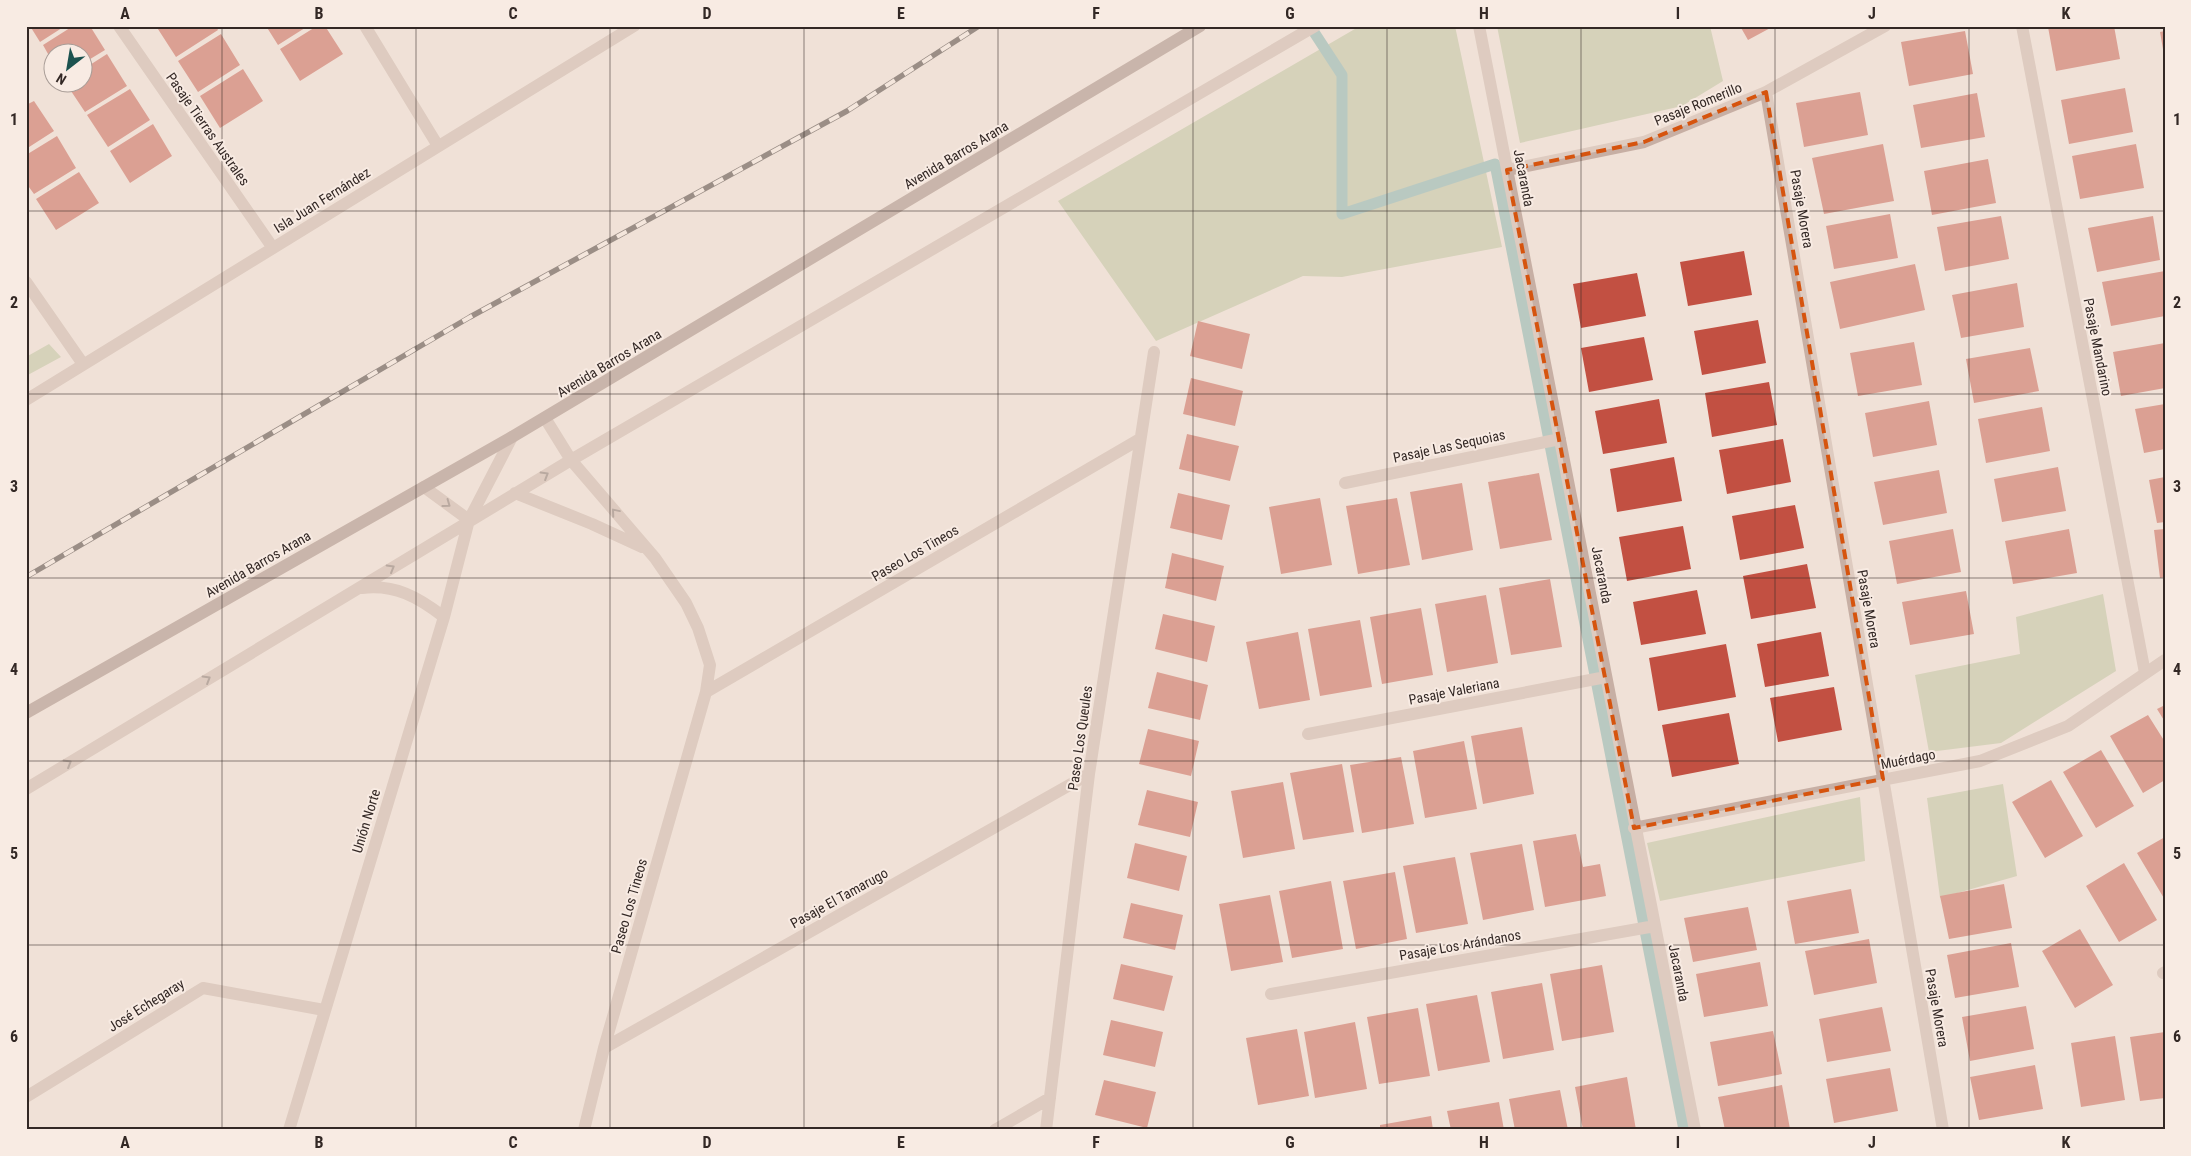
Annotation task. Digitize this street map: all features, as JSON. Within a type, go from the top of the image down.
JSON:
[{"type":"main road","name":"Avenida Barros Arana","points":[[26,713],[545,418],[1200,26]]},
{"type":"street","name":"Pasaje Tierras Australes","points":[[119,26],[273,248]]},
{"type":"street","points":[[365,26],[438,146]]},
{"type":"street","points":[[26,788],[469,520],[1315,26]]},
{"type":"street","name":"Jacaranda","points":[[1479,26],[1694,1130]]},
{"type":"street","name":"Pasaje Romerillo","points":[[1507,170],[1644,142],[1766,92],[1885,26]]},
{"type":"street","name":"Pasaje Mandarino","points":[[2022,26],[2145,673]]},
{"type":"street","name":"Isla Juan Fernández","points":[[26,400],[628,28]]},
{"type":"street","name":"Pasaje Morera","points":[[1766,92],[1943,1130]]},
{"type":"street","points":[[26,282],[83,364]]},
{"type":"street","name":"Paseo Los Queules","points":[[1046,1130],[1089,774],[1154,352]]},
{"type":"street","name":"Paseo Los Tineos","points":[[545,418],[571,460],[672,580],[698,628],[710,665],[706,692],[604,1048],[584,1130]]},
{"type":"street","name":"Unión Norte","points":[[289,1130],[444,617],[469,520],[512,437]]},
{"type":"street","name":"Paseo Los Tineos","points":[[706,692],[1140,439]]},
{"type":"street","name":"Pasaje Las Sequoias","points":[[1346,483],[1560,439]]},
{"type":"street","points":[[424,487],[469,520]]},
{"type":"street","name":"Paseo Los Tineos","points":[[515,493],[592,524],[647,549]]},
{"type":"street","points":[[357,588],[374,586],[408,593],[444,617]]},
{"type":"street","name":"Muérdago","points":[[1634,828],[1980,761],[2068,726],[2165,660]]},
{"type":"street","name":"Pasaje Valeriana","points":[[1308,734],[1606,677]]},
{"type":"street","name":"Pasaje El Tamarugo","points":[[604,1048],[1089,774]]},
{"type":"street","name":"Pasaje Los Arándanos","points":[[1271,994],[1655,926]]},
{"type":"street","name":"José Echegaray","points":[[26,1097],[203,988],[324,1010]]},
{"type":"street","points":[[995,1130],[1050,1098]]},
{"type":"highlighted area","points":[[1766,92],[1883,779],[1634,828],[1507,170],[1644,142]]},
{"type":"green space","points":[[1360,26],[1455,26],[1502,247],[1342,277],[1303,276],[1156,341],[1058,201]]},
{"type":"green space","points":[[1497,26],[1710,26],[1723,81],[1682,106],[1520,143]]},
{"type":"green space","points":[[49,344],[61,357],[26,376],[26,357]]},
{"type":"green space","points":[[2103,594],[2116,671],[2001,743],[1929,752],[1915,675],[2020,654],[2016,617]]},
{"type":"green space","points":[[2003,784],[2017,876],[1940,898],[1927,798]]},
{"type":"green space","points":[[1860,797],[1865,861],[1660,901],[1647,843]]},
{"type":"building","points":[[30,26],[65,26],[40,42]]},
{"type":"building","points":[[73,26],[90,26],[105,50],[92,58],[92,42],[48,42]]},
{"type":"building","points":[[156,26],[216,26],[218,30],[176,57]]},
{"type":"building","points":[[266,26],[308,26],[278,45]]},
{"type":"building","points":[[317,26],[325,26],[343,54],[300,81],[280,49]]},
{"type":"building","points":[[1740,26],[1774,26],[1748,40]]},
{"type":"building","points":[[2114,26],[2120,59],[2056,71],[2048,27]]},
{"type":"building","points":[[1965,31],[1973,74],[1909,86],[1901,42]]},
{"type":"building","points":[[2165,31],[2165,55],[2164,55],[2160,32]]},
{"type":"building","points":[[221,34],[240,65],[198,92],[178,61]]},
{"type":"building","points":[[107,54],[127,86],[85,112],[72,92],[92,92],[92,64]]},
{"type":"building","points":[[243,69],[263,101],[220,128],[200,96]]},
{"type":"building","points":[[2125,88],[2133,132],[2069,144],[2061,100]]},
{"type":"building","points":[[130,89],[150,120],[108,147],[87,115]]},
{"type":"building","points":[[1860,92],[1868,135],[1804,147],[1796,103]]},
{"type":"building","points":[[1977,93],[1985,137],[1921,148],[1913,105]]},
{"type":"building","points":[[34,101],[54,131],[26,149],[26,105]]},
{"type":"building","points":[[153,124],[172,156],[130,183],[110,151]]},
{"type":"building","points":[[57,136],[76,168],[34,194],[26,183],[26,155]]},
{"type":"building","points":[[1883,144],[1894,201],[1824,214],[1812,158]]},
{"type":"building","points":[[2136,144],[2144,188],[2080,199],[2072,156]]},
{"type":"building","points":[[1988,159],[1996,203],[1932,215],[1924,171]]},
{"type":"building","points":[[79,172],[99,203],[56,230],[36,199]]},
{"type":"building","points":[[1890,214],[1898,258],[1834,269],[1826,226]]},
{"type":"building","points":[[2001,216],[2009,259],[1945,271],[1937,227]]},
{"type":"building","points":[[2153,216],[2160,260],[2097,272],[2088,228]]},
{"type":"building","points":[[1744,251],[1752,295],[1688,306],[1680,262]]},
{"type":"building","points":[[1915,264],[1925,310],[1840,329],[1830,282]]},
{"type":"building","points":[[2165,271],[2165,316],[2111,326],[2102,282]]},
{"type":"building","points":[[1637,273],[1646,316],[1581,328],[1573,284]]},
{"type":"building","points":[[2017,283],[2024,327],[1961,338],[1952,295]]},
{"type":"building","points":[[1758,320],[1766,363],[1702,375],[1694,331]]},
{"type":"building","points":[[1198,321],[1250,334],[1242,369],[1190,356]]},
{"type":"building","points":[[1644,337],[1653,380],[1589,392],[1581,348]]},
{"type":"building","points":[[1914,342],[1922,385],[1858,396],[1850,353]]},
{"type":"building","points":[[2165,343],[2165,388],[2121,396],[2113,352]]},
{"type":"building","points":[[2030,348],[2039,391],[1974,403],[1966,359]]},
{"type":"building","points":[[1191,378],[1243,391],[1235,426],[1183,414]]},
{"type":"building","points":[[1769,382],[1777,425],[1712,437],[1705,393]]},
{"type":"building","points":[[1659,399],[1667,443],[1603,454],[1595,411]]},
{"type":"building","points":[[1929,401],[1937,445],[1873,457],[1865,413]]},
{"type":"building","points":[[2165,404],[2165,449],[2144,453],[2135,409]]},
{"type":"building","points":[[2042,407],[2050,451],[1986,463],[1978,419]]},
{"type":"building","points":[[1187,434],[1239,446],[1230,481],[1179,469]]},
{"type":"building","points":[[1783,439],[1791,482],[1727,494],[1719,450]]},
{"type":"building","points":[[1674,457],[1682,501],[1617,512],[1610,469]]},
{"type":"building","points":[[2058,467],[2066,511],[2002,522],[1994,479]]},
{"type":"building","points":[[1939,470],[1947,513],[1883,525],[1874,482]]},
{"type":"building","points":[[1539,473],[1552,540],[1500,549],[1488,482]]},
{"type":"building","points":[[2165,477],[2165,522],[2157,523],[2149,480]]},
{"type":"building","points":[[1462,483],[1473,550],[1422,560],[1410,492]]},
{"type":"building","points":[[1178,493],[1230,505],[1222,540],[1170,528]]},
{"type":"building","points":[[1320,498],[1332,565],[1281,574],[1269,507]]},
{"type":"building","points":[[1397,498],[1410,565],[1358,574],[1346,506]]},
{"type":"building","points":[[1795,505],[1804,548],[1740,560],[1732,516]]},
{"type":"building","points":[[1683,526],[1691,569],[1627,581],[1619,537]]},
{"type":"building","points":[[1953,529],[1961,572],[1897,584],[1889,541]]},
{"type":"building","points":[[2069,529],[2077,573],[2013,584],[2005,541]]},
{"type":"building","points":[[2165,529],[2165,577],[2160,578],[2154,530]]},
{"type":"building","points":[[1172,553],[1224,566],[1216,601],[1165,588]]},
{"type":"building","points":[[1807,564],[1816,608],[1751,619],[1743,576]]},
{"type":"building","points":[[1550,579],[1562,647],[1511,655],[1499,588]]},
{"type":"building","points":[[1697,590],[1706,634],[1641,645],[1633,602]]},
{"type":"building","points":[[1966,591],[1974,634],[1910,645],[1902,602]]},
{"type":"building","points":[[1486,595],[1498,663],[1447,672],[1435,604]]},
{"type":"building","points":[[1421,608],[1433,675],[1382,684],[1370,617]]},
{"type":"building","points":[[1163,614],[1215,626],[1207,662],[1155,649]]},
{"type":"building","points":[[1360,620],[1372,687],[1320,696],[1308,629]]},
{"type":"building","points":[[1298,632],[1310,700],[1259,709],[1246,642]]},
{"type":"building","points":[[1821,632],[1829,676],[1765,687],[1757,644]]},
{"type":"building","points":[[1726,644],[1736,697],[1658,711],[1649,658]]},
{"type":"building","points":[[1157,672],[1208,685],[1200,720],[1148,708]]},
{"type":"building","points":[[1834,687],[1842,730],[1778,742],[1770,698]]},
{"type":"building","points":[[2165,705],[2165,722],[2157,709]]},
{"type":"building","points":[[1729,713],[1739,764],[1672,777],[1662,725]]},
{"type":"building","points":[[2148,715],[2165,742],[2165,780],[2143,793],[2110,736]]},
{"type":"building","points":[[1522,727],[1534,794],[1483,804],[1471,736]]},
{"type":"building","points":[[1148,729],[1199,741],[1191,776],[1139,764]]},
{"type":"building","points":[[1464,741],[1477,809],[1425,818],[1413,751]]},
{"type":"building","points":[[2101,750],[2134,806],[2096,828],[2063,772]]},
{"type":"building","points":[[1401,757],[1414,824],[1362,833],[1350,765]]},
{"type":"building","points":[[1342,764],[1354,832],[1303,840],[1290,773]]},
{"type":"building","points":[[2051,780],[2083,836],[2045,858],[2012,802]]},
{"type":"building","points":[[1283,782],[1295,849],[1243,858],[1231,791]]},
{"type":"building","points":[[1147,790],[1198,802],[1190,837],[1138,825]]},
{"type":"building","points":[[1576,834],[1583,867],[1600,864],[1606,896],[1545,907],[1533,841]]},
{"type":"building","points":[[2165,837],[2165,900],[2137,853]]},
{"type":"building","points":[[1135,843],[1187,856],[1179,891],[1127,878]]},
{"type":"building","points":[[1522,844],[1534,910],[1483,920],[1470,853]]},
{"type":"building","points":[[1455,857],[1468,924],[1416,933],[1403,866]]},
{"type":"building","points":[[2124,863],[2157,920],[2119,942],[2086,886]]},
{"type":"building","points":[[1395,872],[1407,939],[1356,949],[1343,881]]},
{"type":"building","points":[[1331,881],[1343,949],[1292,958],[1279,891]]},
{"type":"building","points":[[2004,884],[2012,928],[1949,939],[1940,896]]},
{"type":"building","points":[[1851,889],[1859,933],[1795,944],[1787,901]]},
{"type":"building","points":[[1270,895],[1283,962],[1231,971],[1219,904]]},
{"type":"building","points":[[1131,903],[1183,915],[1175,950],[1123,938]]},
{"type":"building","points":[[1748,907],[1757,950],[1693,962],[1684,918]]},
{"type":"building","points":[[2080,929],[2113,985],[2075,1008],[2042,951]]},
{"type":"building","points":[[1869,939],[1877,983],[1814,995],[1805,951]]},
{"type":"building","points":[[2011,943],[2019,987],[1955,998],[1947,955]]},
{"type":"building","points":[[1760,962],[1768,1006],[1704,1017],[1696,974]]},
{"type":"building","points":[[1121,964],[1173,976],[1164,1011],[1113,999]]},
{"type":"building","points":[[1602,965],[1614,1032],[1562,1041],[1550,974]]},
{"type":"building","points":[[1542,983],[1554,1050],[1503,1059],[1491,992]]},
{"type":"building","points":[[1477,995],[1490,1062],[1438,1071],[1426,1004]]},
{"type":"building","points":[[2026,1006],[2034,1049],[1970,1061],[1962,1017]]},
{"type":"building","points":[[1882,1007],[1891,1051],[1827,1062],[1819,1019]]},
{"type":"building","points":[[1418,1008],[1430,1076],[1379,1084],[1367,1017]]},
{"type":"building","points":[[1111,1020],[1163,1032],[1155,1067],[1103,1055]]},
{"type":"building","points":[[1355,1022],[1367,1089],[1315,1098],[1304,1032]]},
{"type":"building","points":[[1297,1029],[1309,1096],[1258,1105],[1246,1038]]},
{"type":"building","points":[[1773,1031],[1782,1074],[1718,1086],[1710,1042]]},
{"type":"building","points":[[2165,1032],[2165,1098],[2140,1101],[2130,1037]]},
{"type":"building","points":[[2115,1036],[2125,1100],[2081,1107],[2071,1043]]},
{"type":"building","points":[[2035,1065],[2043,1109],[1979,1120],[1970,1077]]},
{"type":"building","points":[[1890,1068],[1898,1111],[1834,1123],[1826,1079]]},
{"type":"building","points":[[1627,1077],[1636,1130],[1583,1130],[1575,1087]]},
{"type":"building","points":[[1104,1080],[1156,1092],[1147,1128],[1095,1115]]},
{"type":"building","points":[[1782,1085],[1790,1129],[1725,1130],[1718,1097]]},
{"type":"building","points":[[1560,1090],[1568,1130],[1515,1130],[1509,1099]]},
{"type":"building","points":[[1499,1102],[1504,1130],[1451,1130],[1447,1111]]},
{"type":"building","points":[[1431,1116],[1433,1130],[1380,1130],[1380,1125]]},
{"type":"waterway","points":[[1310,26],[1342,75],[1342,214],[1495,164],[1684,1130]]},
{"type":"railway","points":[[26,577],[470,317],[847,111],[979,26]]}]
